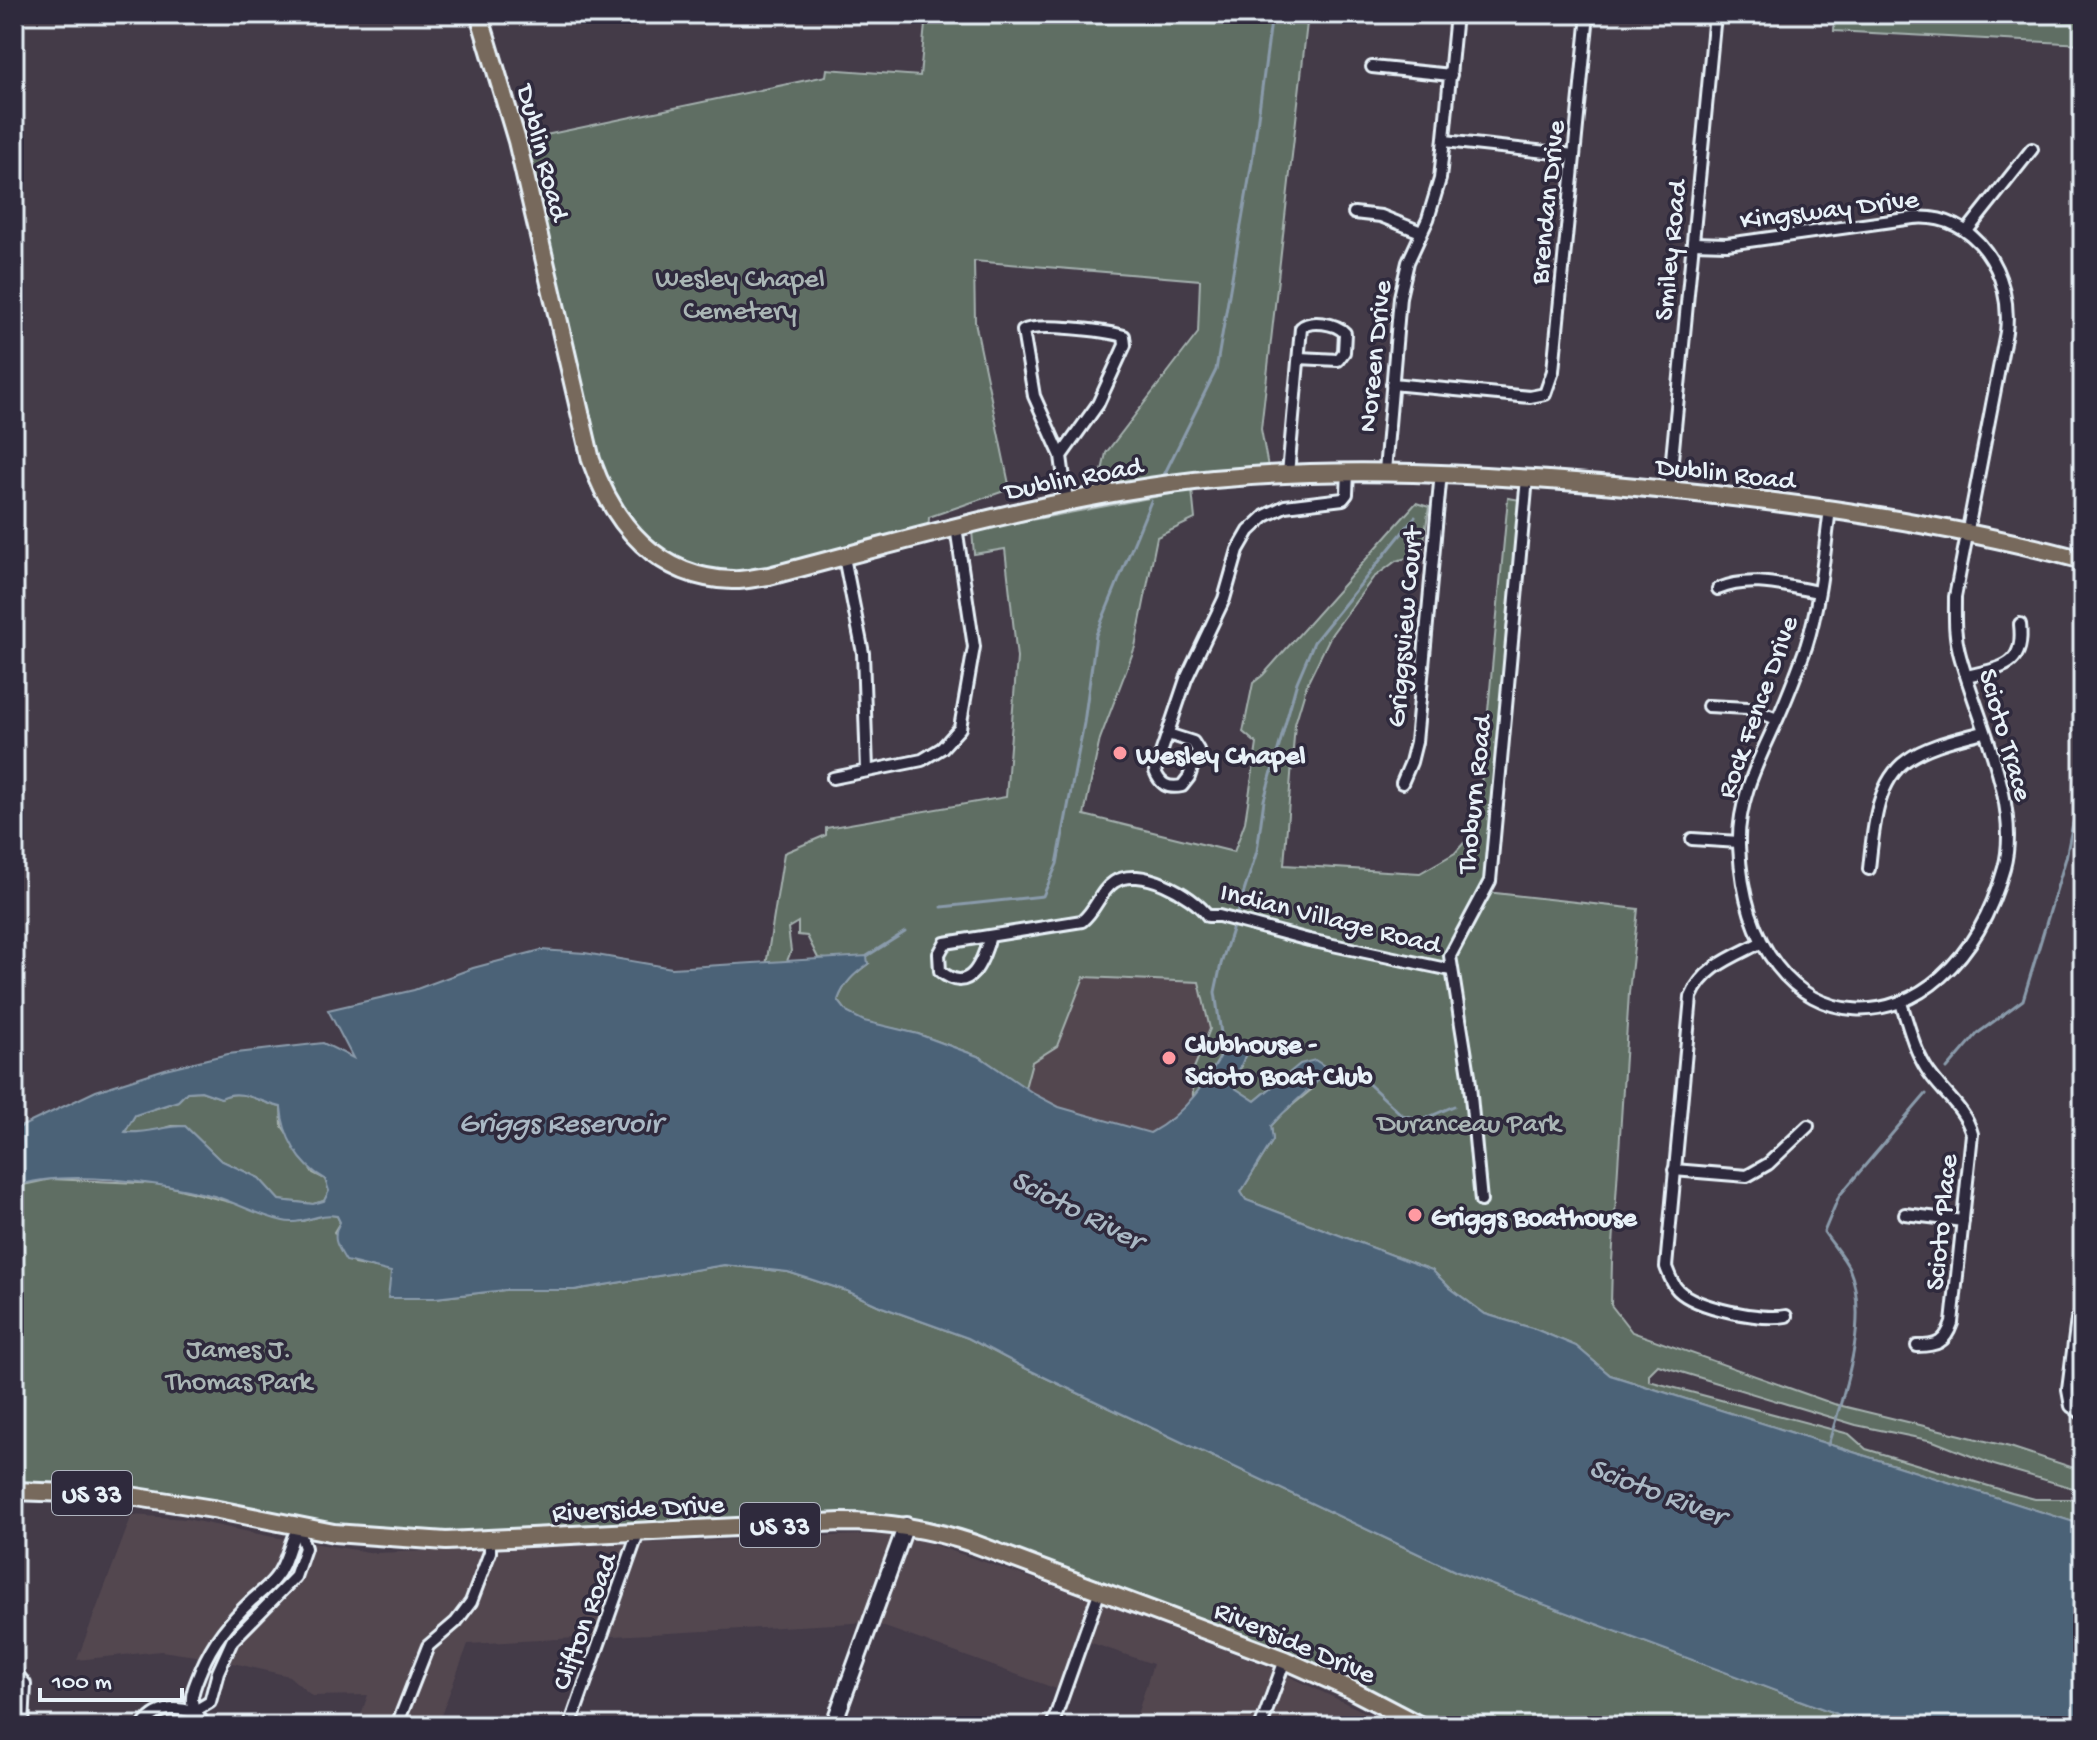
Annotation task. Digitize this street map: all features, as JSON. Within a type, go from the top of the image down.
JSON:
[{"type":"main road","name":"Dublin Road","points":[[479,14],[517,141],[591,460],[606,496],[632,534],[655,555],[681,569],[715,579],[769,576],[1067,501],[1198,481],[1385,471],[1441,472],[1669,490],[1830,509],[1967,534],[2083,560]]},
{"type":"main road","name":"Riverside Drive","points":[[14,1491],[124,1495],[298,1527],[386,1539],[446,1541],[841,1522],[906,1525],[946,1534],[1285,1660],[1421,1726]]},
{"type":"main road","points":[[833,1726],[906,1525]]},
{"type":"street","name":"Noreen Drive","points":[[1385,471],[1403,276],[1436,198],[1445,141],[1456,14]]},
{"type":"street","name":"Brendan Drive","points":[[1392,384],[1530,397],[1545,394],[1553,371],[1588,14]]},
{"type":"street","name":"Smiley Road","points":[[1669,490],[1715,14]]},
{"type":"street","points":[[1372,67],[1451,75]]},
{"type":"street","points":[[1445,141],[1574,155]]},
{"type":"street","points":[[1967,231],[2032,149]]},
{"type":"street","points":[[1354,213],[1381,216],[1421,232]]},
{"type":"street","name":"Kingsway Drive","points":[[1693,243],[1727,244],[1924,217],[1946,221],[1967,231]]},
{"type":"street","name":"Scioto Trace","points":[[1901,1003],[1930,988],[1949,971],[1984,920],[2005,864],[2008,820],[1998,774],[1959,652],[1955,597],[2008,313],[2006,293],[1996,266],[1988,252],[1967,231]]},
{"type":"street","points":[[1288,474],[1299,358],[1303,325],[1338,326],[1345,333],[1344,352],[1338,360],[1299,358]]},
{"type":"street","points":[[1061,456],[1098,404],[1125,339],[1120,335],[1024,328],[1022,334],[1034,396],[1061,456],[1067,501]]},
{"type":"street","points":[[1168,734],[1193,742],[1198,750],[1189,777],[1182,786],[1166,786],[1158,780],[1155,771],[1186,679],[1224,599],[1238,550],[1249,531],[1265,516],[1285,506],[1343,499],[1347,494],[1348,472]]},
{"type":"street","name":"Griggsview Court","points":[[1402,783],[1416,742],[1441,472]]},
{"type":"street","name":"Thoburn Road","points":[[1481,1201],[1469,1075],[1450,956],[1490,881],[1527,478]]},
{"type":"street","name":"Rock Fence Drive","points":[[1830,509],[1807,643],[1746,790],[1739,842],[1744,892],[1760,943],[1777,969],[1812,997],[1855,1009],[1901,1003]]},
{"type":"street","points":[[833,778],[922,760],[942,748],[960,728],[974,647],[956,527]]},
{"type":"street","points":[[844,557],[863,653],[867,770]]},
{"type":"street","points":[[1718,589],[1736,582],[1754,581],[1818,592]]},
{"type":"street","points":[[1967,676],[2006,665],[2017,656],[2022,642],[2020,624]]},
{"type":"street","points":[[1708,706],[1748,708],[1777,719]]},
{"type":"street","points":[[1869,869],[1874,821],[1898,767],[1929,749],[1983,732]]},
{"type":"street","points":[[1692,839],[1739,842]]},
{"type":"street","name":"Indian Village Road","points":[[990,936],[975,973],[957,979],[940,971],[939,954],[945,943],[1082,921],[1115,881],[1140,877],[1167,886],[1193,900],[1208,916],[1451,970]]},
{"type":"street","points":[[1760,943],[1710,969],[1697,981],[1691,997],[1666,1267],[1678,1290],[1697,1301],[1748,1316],[1786,1316]]},
{"type":"street","name":"Scioto Place","points":[[1901,1003],[1923,1064],[1969,1123],[1972,1134],[1971,1164],[1949,1331],[1941,1343],[1917,1346]]},
{"type":"street","points":[[1674,1170],[1747,1176],[1768,1164],[1808,1126]]},
{"type":"street","points":[[1905,1214],[1963,1221]]},
{"type":"street","points":[[2083,1311],[2077,1319],[2068,1390],[2071,1406],[2083,1414]]},
{"type":"street","points":[[193,1712],[190,1696],[207,1654],[232,1619],[274,1580],[283,1567],[289,1543],[298,1527]]},
{"type":"street","points":[[193,1712],[210,1702],[218,1672],[232,1641],[295,1577],[305,1548],[298,1527]]},
{"type":"street","name":"Clifton Road","points":[[570,1726],[638,1533]]},
{"type":"street","points":[[399,1720],[428,1646],[456,1622],[471,1602],[490,1552],[490,1539]]},
{"type":"street","points":[[1052,1726],[1100,1590]]},
{"type":"street","points":[[1261,1726],[1285,1660]]},
{"type":"street","points":[[14,1671],[25,1684],[23,1726]]},
{"type":"street","points":[[143,1726],[160,1711],[177,1707],[193,1712],[206,1726]]},
{"type":"shaded area","points":[[1084,977],[1200,982],[1210,1029],[1192,1073],[1193,1097],[1176,1118],[1150,1133],[1059,1107],[1025,1088],[1032,1062],[1057,1046]]},
{"type":"shaded area","points":[[132,1515],[186,1519],[375,1553],[884,1534],[920,1540],[1086,1597],[1265,1665],[1394,1726],[1165,1726],[1137,1715],[1153,1664],[1083,1640],[1065,1692],[871,1622],[468,1644],[437,1726],[357,1726],[368,1695],[312,1696],[289,1676],[216,1659],[161,1651],[77,1660]]},
{"type":"green space","name":"Wesley Chapel Cemetery","points":[[926,14],[1308,14],[1261,429],[1268,467],[1098,489],[1106,453],[1198,333],[1200,280],[974,261],[975,322],[1010,489],[929,517],[928,534],[735,580],[655,555],[606,496],[517,141],[826,76],[827,69],[920,76]]},
{"type":"green space","points":[[1835,14],[2083,14],[2083,44],[1834,31]]},
{"type":"green space","name":"Duranceau Park","points":[[1192,490],[1195,519],[1157,537],[1135,647],[1100,739],[1084,815],[1234,852],[1245,822],[1257,744],[1243,732],[1253,683],[1416,503],[1429,507],[1422,554],[1396,561],[1373,578],[1331,635],[1307,684],[1295,724],[1284,865],[1420,873],[1455,853],[1477,828],[1508,498],[1521,500],[1487,892],[1638,909],[1629,993],[1611,1305],[1632,1332],[1834,1404],[2010,1447],[2083,1471],[2083,1491],[1994,1465],[1933,1441],[1856,1425],[1658,1365],[1649,1374],[1649,1381],[1849,1434],[1866,1449],[2012,1493],[2035,1499],[2077,1499],[2083,1501],[2083,1525],[1610,1375],[1576,1346],[1535,1329],[1485,1314],[1432,1270],[1246,1200],[1241,1192],[1273,1140],[1271,1126],[1311,1090],[1279,1081],[1255,1101],[1235,1088],[1235,1076],[1242,1066],[1226,1045],[1211,1074],[1193,1097],[1192,1073],[1210,1029],[1199,982],[1084,977],[1057,1046],[1032,1062],[1025,1088],[980,1057],[918,1034],[864,1022],[848,1013],[838,1000],[840,994],[868,964],[818,958],[807,936],[798,935],[798,922],[788,928],[791,951],[783,971],[764,978],[784,853],[826,835],[826,828],[1006,797],[1017,658],[1005,549],[974,554],[972,531]]},
{"type":"green space","points":[[201,1091],[221,1098],[244,1095],[281,1107],[282,1126],[313,1173],[325,1179],[329,1191],[324,1201],[313,1204],[279,1200],[259,1178],[220,1160],[185,1126],[171,1126],[148,1133],[125,1132],[135,1115],[178,1101],[187,1092]]},
{"type":"green space","name":"James J. Thomas Park","points":[[51,1179],[160,1184],[303,1221],[326,1214],[337,1216],[340,1222],[334,1232],[354,1264],[392,1271],[389,1298],[435,1298],[505,1290],[574,1290],[724,1265],[788,1272],[847,1291],[968,1338],[1025,1368],[1455,1571],[1869,1726],[1421,1726],[1349,1689],[906,1525],[446,1541],[213,1509],[14,1491],[14,1187]]},
{"type":"water","name":"Griggs Reservoir","points":[[541,950],[585,953],[672,968],[867,956],[868,964],[850,979],[838,1000],[848,1013],[864,1021],[918,1034],[980,1057],[1059,1107],[1150,1133],[1185,1106],[1227,1045],[1238,1041],[1247,1051],[1237,1074],[1235,1088],[1255,1101],[1300,1064],[1315,1060],[1329,1069],[1271,1126],[1273,1140],[1241,1192],[1246,1200],[1432,1270],[1485,1314],[1535,1329],[1576,1346],[1610,1375],[2083,1525],[2083,1726],[1869,1726],[1455,1571],[1025,1368],[968,1338],[847,1291],[788,1272],[724,1265],[574,1290],[505,1290],[435,1298],[388,1298],[391,1272],[346,1261],[336,1242],[340,1222],[337,1216],[283,1221],[214,1196],[141,1182],[59,1179],[14,1187],[14,1130],[96,1091],[165,1069],[228,1054],[323,1043],[353,1058],[328,1010],[414,990],[473,968]],"holes":[[[201,1091],[221,1098],[243,1095],[281,1107],[285,1129],[294,1149],[307,1166],[325,1179],[329,1191],[324,1201],[313,1204],[279,1200],[259,1178],[220,1160],[185,1126],[125,1132],[135,1115],[178,1101],[187,1092]]]},
{"type":"waterway","points":[[1164,475],[1216,370],[1252,162],[1272,14]]},
{"type":"waterway","points":[[942,907],[1043,896],[1057,864],[1084,723],[1096,635],[1151,501]]},
{"type":"waterway","points":[[1224,1054],[1215,992],[1257,851],[1264,800],[1297,682],[1314,642],[1415,517]]},
{"type":"waterway","name":"Scioto Trace","points":[[1947,1069],[1978,1033],[2023,1000],[2066,858],[2083,773]]},
{"type":"waterway","points":[[867,956],[905,932]]},
{"type":"waterway","points":[[1321,1077],[1359,1075],[1402,1115],[1422,1120],[1454,1106]]},
{"type":"waterway","name":"Scioto Trace","points":[[1828,1445],[1852,1357],[1857,1310],[1849,1268],[1824,1232],[1839,1196],[1926,1094]]},
{"type":"place","name":"Wesley Chapel","points":[[1120,753]]},
{"type":"place","name":"Clubhouse - Scioto Boat Club","points":[[1169,1058]]},
{"type":"place","name":"Griggs Boathouse","points":[[1415,1215]]},
{"type":"water label","name":"Scioto River","points":[[1078,1208]]},
{"type":"water label","name":"Scioto River","points":[[1658,1490]]}]
